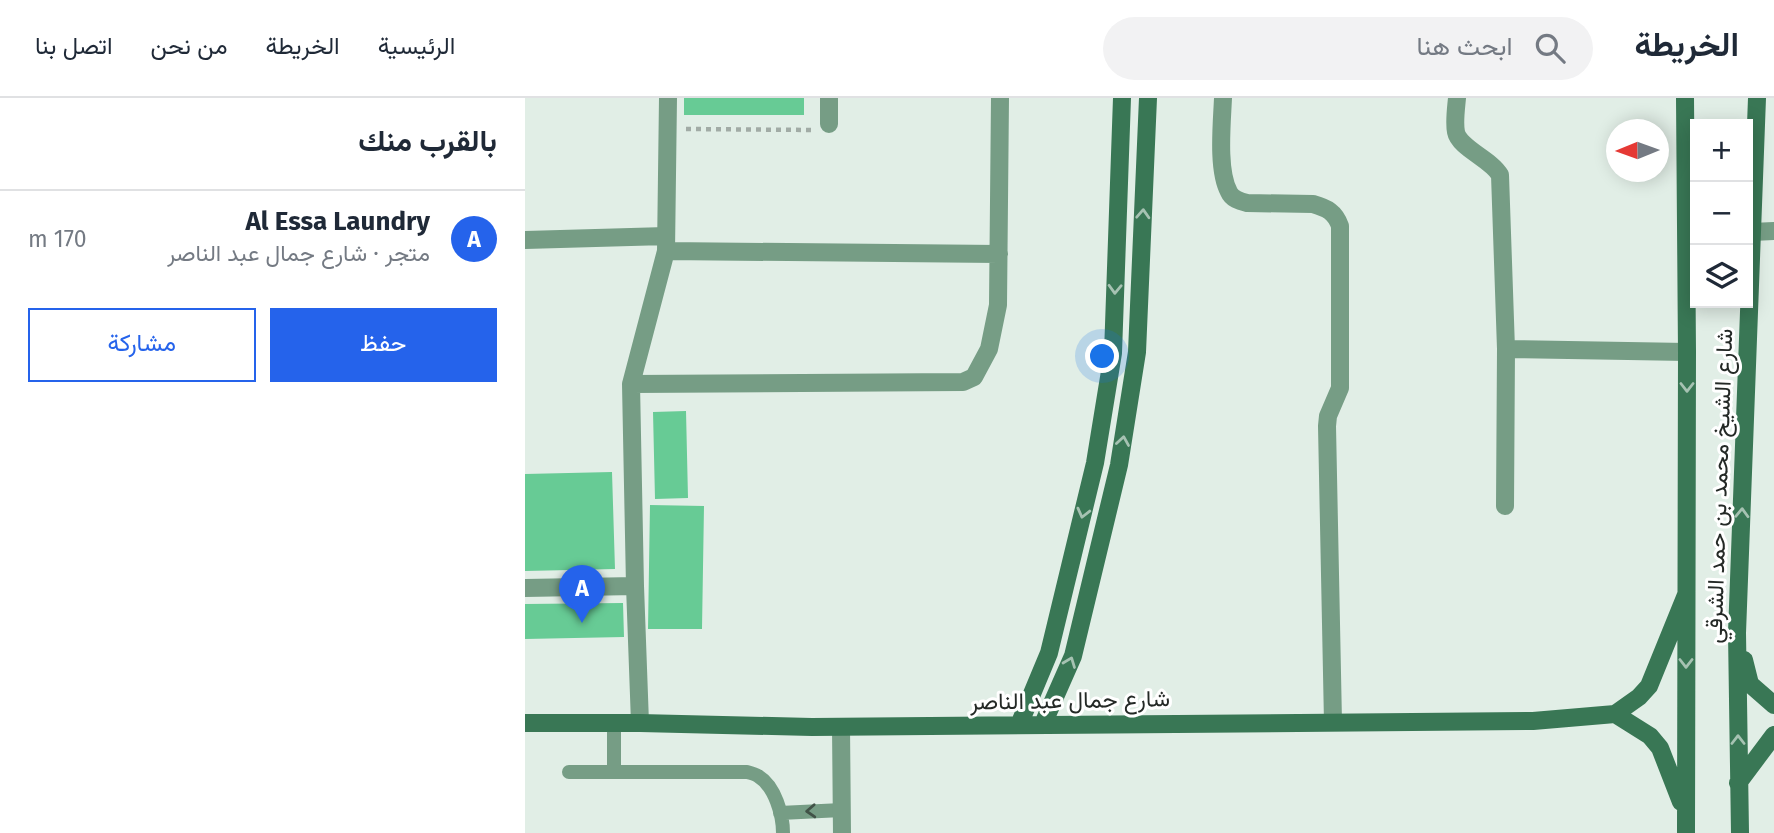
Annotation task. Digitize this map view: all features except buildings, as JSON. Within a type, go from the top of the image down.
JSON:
[{"type":"street","points":[[640,723],[631,384],[666,243],[667,98]]},
{"type":"street","points":[[829,98],[829,124]]},
{"type":"street","points":[[631,384],[963,382],[974,377],[989,349],[998,304],[1000,98]]},
{"type":"street","points":[[1019,725],[1049,653],[1095,463],[1113,353],[1122,98]]},
{"type":"street","points":[[1043,724],[1073,656],[1119,464],[1137,352],[1148,98]]},
{"type":"street","points":[[1223,98],[1221,163],[1229,193],[1238,201],[1247,203],[1313,204],[1332,211],[1340,226],[1340,388],[1328,416],[1327,426],[1333,722]]},
{"type":"street","points":[[1457,98],[1456,134],[1460,141],[1496,167],[1500,175],[1506,349],[1505,506]]},
{"type":"street","name":"شارع الشيخ محمد بن حمد الشرقي","points":[[1685,98],[1686,833]]},
{"type":"street","name":"شارع الشيخ محمد بن حمد الشرقي","points":[[1753,205],[1757,98]]},
{"type":"street","points":[[1753,232],[1774,231]]},
{"type":"street","points":[[525,240],[999,254]]},
{"type":"street","name":"شارع الشيخ محمد بن حمد الشرقي","points":[[1739,833],[1737,633],[1752,245]]},
{"type":"street","points":[[1506,349],[1687,352]]},
{"type":"street","points":[[525,588],[635,586]]},
{"type":"street","points":[[1685,813],[1660,748],[1650,736],[1615,714],[1639,697],[1649,686],[1686,595]]},
{"type":"street","points":[[1737,633],[1750,684],[1774,705]]},
{"type":"street","name":"شارع جمال عبد الناصر","points":[[525,723],[614,722],[841,727],[1534,721],[1615,714]]},
{"type":"street","points":[[841,727],[842,833]]},
{"type":"street","points":[[1738,783],[1774,735]]},
{"type":"lane","points":[[614,722],[614,772]]},
{"type":"lane","points":[[569,772],[747,772],[760,777],[769,787],[780,813],[783,833]]},
{"type":"lane","points":[[780,813],[842,810]]},
{"type":"path","points":[[667,128],[813,130],[829,124]]},
{"type":"place","name":"Al Essa Laundry","points":[[582,623]]}]
